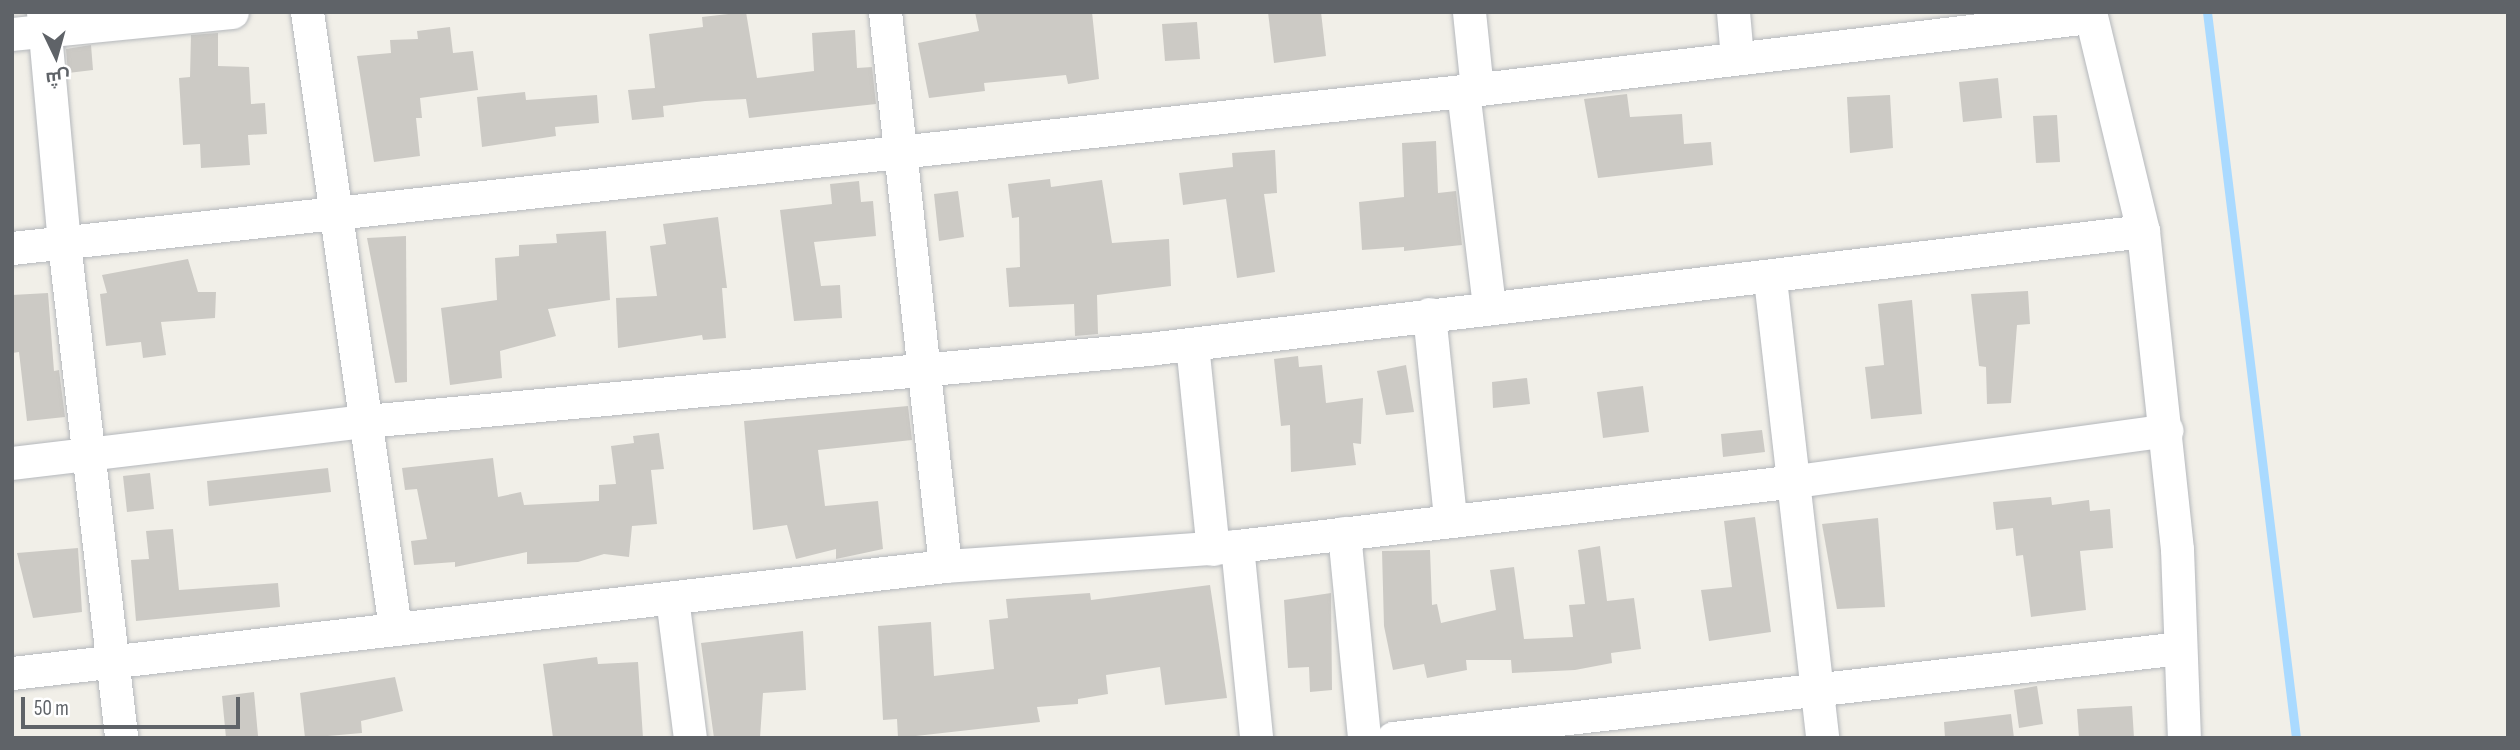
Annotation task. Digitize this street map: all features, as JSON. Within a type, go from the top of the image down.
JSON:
[{"type":"street","points":[[121,738],[64,243],[33,26],[232,12]]},
{"type":"street","points":[[306,12],[333,214],[395,628]]},
{"type":"street","points":[[885,12],[945,566]]},
{"type":"street","points":[[1469,12],[1470,90],[1489,307]]},
{"type":"street","points":[[1732,12],[1737,58]]},
{"type":"street","points":[[12,248],[1470,90],[2090,15],[2104,79],[2118,116],[2143,231],[2167,430],[2184,738]]},
{"type":"street","points":[[12,463],[366,421],[1192,344],[1489,307],[1770,279],[2143,231]]},
{"type":"street","points":[[1770,279],[1796,481],[1822,738]]},
{"type":"street","points":[[1429,314],[1450,518]]},
{"type":"street","points":[[1192,344],[1256,738]]},
{"type":"street","points":[[12,673],[945,566],[1225,547],[1450,518],[1796,481],[2167,430]]},
{"type":"street","points":[[1344,533],[1364,738]]},
{"type":"street","points":[[672,597],[690,738]]},
{"type":"street","points":[[1394,738],[1530,729],[1818,690],[2180,648]]},
{"type":"building","points":[[746,12],[757,78],[814,71],[812,33],[855,30],[857,68],[872,67],[876,104],[749,118],[746,99],[705,101],[663,106],[664,117],[632,120],[628,90],[655,88],[649,34],[703,27],[702,17]]},
{"type":"building","points":[[975,12],[1092,12],[1099,79],[1068,84],[1066,75],[984,83],[985,91],[929,98],[918,43],[979,31]]},
{"type":"building","points":[[1268,12],[1321,12],[1326,56],[1274,63]]},
{"type":"building","points":[[1197,22],[1200,59],[1165,61],[1162,24]]},
{"type":"building","points":[[450,27],[453,53],[473,51],[478,90],[420,98],[422,118],[416,118],[420,156],[374,162],[357,56],[391,53],[390,40],[418,39],[417,31]]},
{"type":"building","points":[[218,33],[218,66],[249,67],[251,104],[265,103],[267,134],[248,135],[250,165],[201,168],[200,144],[183,145],[179,78],[190,77],[191,35]]},
{"type":"building","points":[[91,45],[93,70],[68,73],[66,49]]},
{"type":"building","points":[[1998,78],[2002,118],[1963,122],[1959,82]]},
{"type":"building","points":[[525,92],[526,100],[597,95],[599,123],[555,127],[556,136],[482,147],[477,97]]},
{"type":"building","points":[[1627,94],[1630,117],[1682,114],[1684,144],[1711,142],[1713,165],[1598,178],[1584,99]]},
{"type":"building","points":[[1890,95],[1893,148],[1850,153],[1847,97]]},
{"type":"building","points":[[2057,115],[2060,162],[2036,163],[2033,116]]},
{"type":"building","points":[[1436,141],[1438,193],[1456,191],[1462,245],[1404,251],[1404,247],[1362,250],[1359,202],[1404,197],[1402,143]]},
{"type":"building","points":[[1275,150],[1277,193],[1264,194],[1275,272],[1237,278],[1226,199],[1183,205],[1179,173],[1233,167],[1232,153]]},
{"type":"building","points":[[1050,179],[1051,187],[1102,180],[1112,243],[1169,239],[1171,286],[1097,295],[1098,334],[1075,336],[1074,304],[1009,307],[1006,268],[1020,267],[1019,217],[1012,218],[1008,184]]},
{"type":"building","points":[[859,181],[861,202],[873,201],[876,236],[814,242],[821,286],[840,285],[842,318],[794,321],[780,210],[832,204],[830,184]]},
{"type":"building","points":[[958,191],[964,237],[939,241],[934,194]]},
{"type":"building","points":[[718,217],[727,288],[722,288],[726,338],[703,340],[702,335],[618,348],[616,298],[657,296],[650,246],[666,244],[663,224]]},
{"type":"building","points":[[606,231],[610,300],[548,309],[556,336],[500,351],[502,378],[450,385],[441,308],[497,300],[495,258],[519,256],[519,245],[557,243],[556,234]]},
{"type":"building","points":[[406,236],[407,382],[395,383],[367,238]]},
{"type":"building","points":[[188,259],[198,292],[216,292],[215,318],[161,322],[166,355],[143,358],[141,342],[106,346],[100,294],[107,293],[102,275]]},
{"type":"building","points":[[2028,291],[2030,324],[2017,325],[2011,403],[1987,404],[1986,367],[1979,366],[1971,294]]},
{"type":"building","points":[[48,293],[54,371],[59,370],[65,417],[27,421],[19,352],[12,353],[12,295]]},
{"type":"building","points":[[1912,300],[1922,414],[1871,419],[1865,367],[1884,365],[1878,304]]},
{"type":"building","points":[[1298,356],[1299,367],[1322,365],[1326,403],[1363,398],[1361,444],[1353,443],[1356,465],[1291,472],[1290,425],[1281,426],[1274,359]]},
{"type":"building","points":[[1406,365],[1414,412],[1386,415],[1377,371]]},
{"type":"building","points":[[1527,378],[1530,404],[1493,408],[1492,382]]},
{"type":"building","points":[[1643,386],[1649,432],[1603,438],[1597,392]]},
{"type":"building","points":[[908,406],[912,440],[818,450],[825,506],[878,501],[883,549],[836,559],[836,549],[796,559],[787,525],[753,530],[744,421]]},
{"type":"building","points":[[1762,430],[1765,452],[1723,457],[1721,434]]},
{"type":"building","points":[[659,433],[664,469],[651,470],[657,524],[632,526],[629,557],[604,554],[578,562],[527,564],[527,552],[455,567],[455,562],[414,565],[411,541],[427,539],[417,489],[405,490],[402,468],[493,458],[498,497],[521,492],[524,505],[599,501],[599,485],[616,484],[611,446],[634,443],[633,436]]},
{"type":"building","points":[[328,468],[331,492],[209,506],[207,481]]},
{"type":"building","points":[[150,473],[154,509],[127,512],[123,476]]},
{"type":"building","points":[[2051,497],[2052,505],[2089,500],[2090,511],[2110,509],[2113,548],[2080,551],[2086,610],[2031,617],[2023,555],[2016,556],[2013,528],[1996,530],[1993,502]]},
{"type":"building","points":[[1755,517],[1771,632],[1709,641],[1701,590],[1732,587],[1724,521]]},
{"type":"building","points":[[1878,518],[1885,607],[1837,609],[1822,524]]},
{"type":"building","points":[[173,529],[179,590],[278,583],[280,607],[136,621],[131,560],[149,559],[146,531]]},
{"type":"building","points":[[1600,546],[1607,601],[1634,598],[1641,649],[1611,653],[1612,663],[1575,670],[1512,673],[1511,660],[1466,660],[1467,670],[1427,678],[1424,664],[1393,670],[1384,626],[1382,551],[1430,550],[1432,605],[1437,604],[1441,623],[1496,610],[1490,570],[1514,567],[1524,639],[1573,637],[1569,605],[1585,604],[1578,550]]},
{"type":"building","points":[[78,548],[82,612],[33,618],[17,553]]},
{"type":"building","points":[[1210,585],[1227,698],[1165,705],[1160,667],[1106,675],[1108,694],[1078,699],[1078,704],[1037,707],[1040,722],[898,738],[897,719],[883,720],[878,626],[931,622],[934,676],[994,669],[989,620],[1008,618],[1006,599],[1090,593],[1091,600]]},
{"type":"building","points":[[1331,593],[1332,690],[1310,692],[1309,667],[1288,668],[1284,600]]},
{"type":"building","points":[[803,631],[806,690],[763,693],[760,738],[714,738],[701,643]]},
{"type":"building","points":[[597,657],[598,664],[638,662],[643,738],[553,738],[543,664]]},
{"type":"building","points":[[395,677],[403,711],[361,721],[362,733],[305,738],[300,693]]},
{"type":"building","points":[[2037,686],[2043,724],[2019,728],[2014,690]]},
{"type":"building","points":[[254,692],[258,736],[226,738],[222,696]]},
{"type":"building","points":[[2132,706],[2134,738],[2079,738],[2077,709]]},
{"type":"building","points":[[2011,714],[2014,738],[1945,738],[1944,722]]},
{"type":"waterway","points":[[2207,12],[2296,738]]}]
